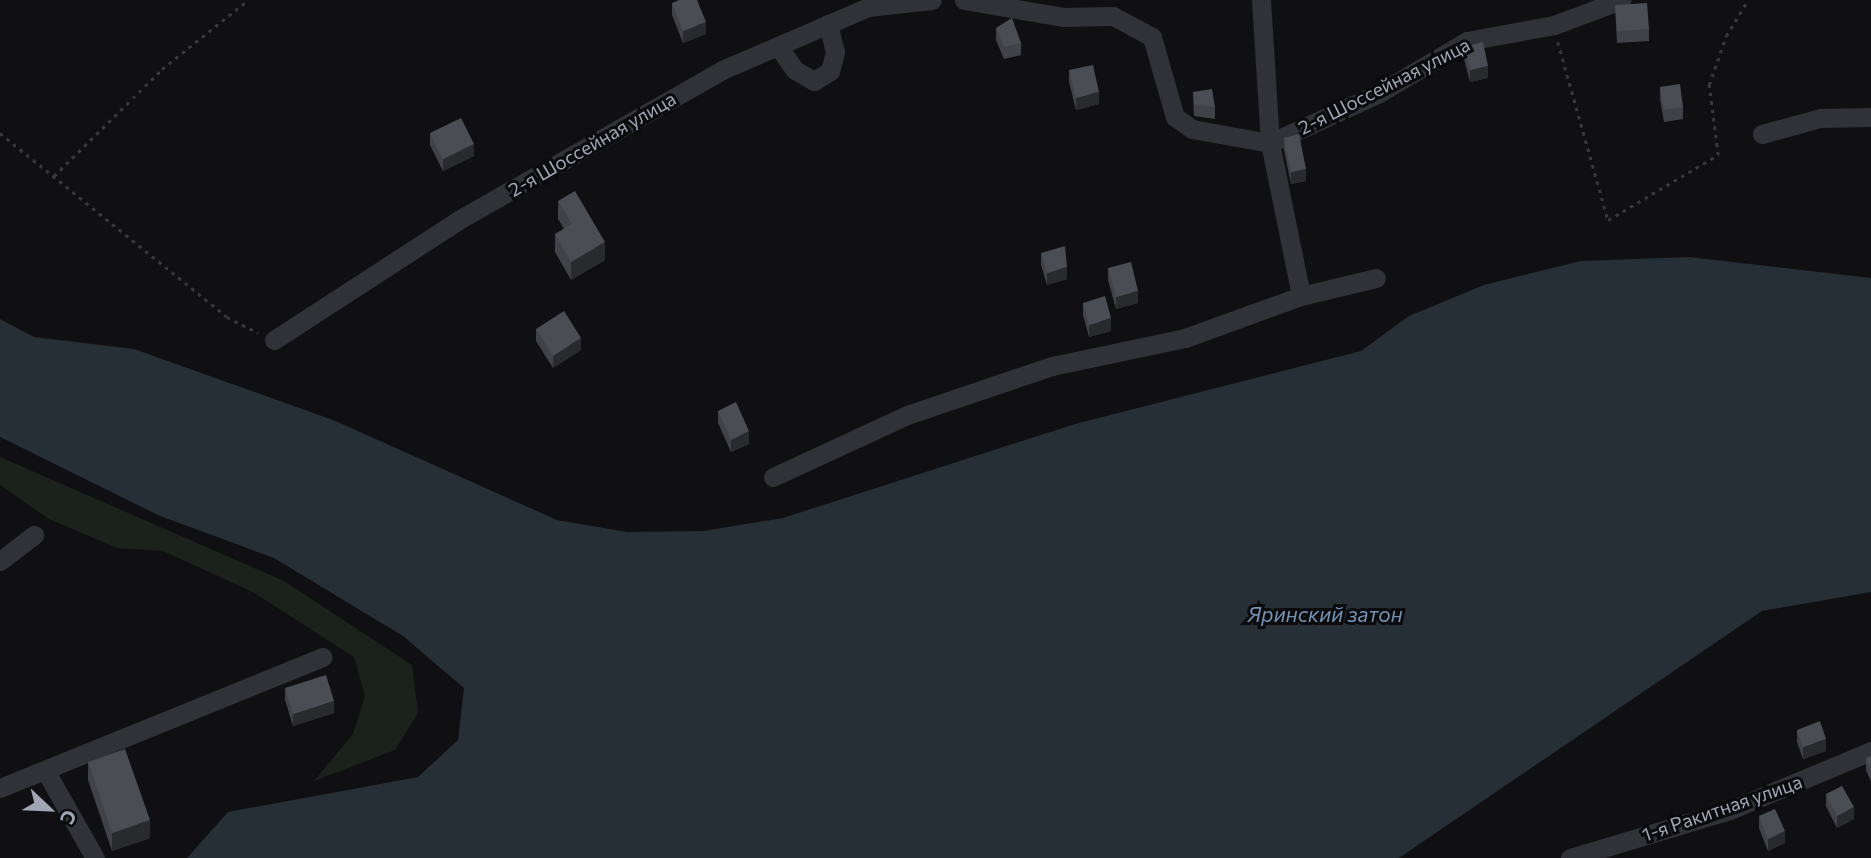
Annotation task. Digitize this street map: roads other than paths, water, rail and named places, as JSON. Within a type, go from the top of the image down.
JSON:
[{"type":"street","name":"2-я Шоссейная улица","points":[[274,340],[462,218],[722,70],[867,7],[932,0]]},
{"type":"street","points":[[964,0],[1040,15],[1113,16],[1152,37],[1175,117],[1192,129],[1270,142]]},
{"type":"street","points":[[1261,0],[1270,142],[1301,296]]},
{"type":"street","name":"2-я Шоссейная улица","points":[[1270,142],[1379,93],[1467,41],[1554,26],[1621,0]]},
{"type":"street","points":[[778,46],[795,70],[814,80],[830,71],[835,52],[828,24]]},
{"type":"street","points":[[1762,134],[1820,118],[1871,117]]},
{"type":"street","points":[[773,477],[907,415],[1052,366],[1185,338],[1301,296],[1376,278]]},
{"type":"street","points":[[0,561],[34,536]]},
{"type":"street","points":[[0,788],[322,657]]},
{"type":"street","name":"1-я Ракитная улица","points":[[1570,858],[1730,810],[1871,751]]},
{"type":"street","points":[[44,770],[95,858]]},
{"type":"water","name":"Яринский затон","points":[[1689,257],[1871,278],[1871,592],[1762,611],[1399,858],[187,858],[228,812],[418,777],[458,740],[464,688],[403,636],[274,558],[160,516],[0,437],[0,319],[34,337],[134,349],[333,420],[557,520],[627,532],[703,531],[783,518],[1075,424],[1361,351],[1409,316],[1484,285],[1581,261]]}]
